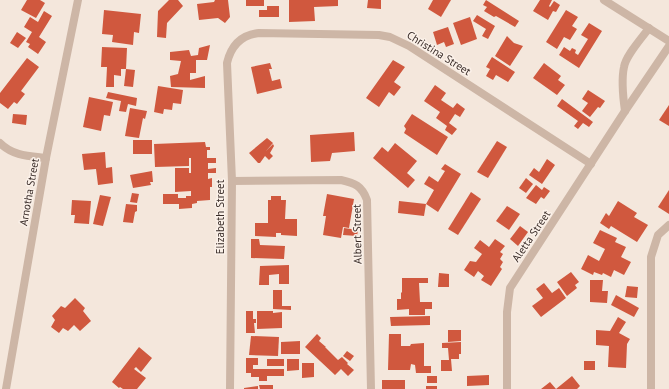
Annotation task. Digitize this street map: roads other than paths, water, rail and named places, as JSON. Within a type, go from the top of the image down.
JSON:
[{"type":"street","name":"Arnotha Street","points":[[6,389],[46,158],[78,0]]},
{"type":"street","points":[[604,0],[669,41]]},
{"type":"street","points":[[625,111],[623,92],[624,67],[627,59],[649,28]]},
{"type":"street","name":"Christina Street","points":[[233,46],[247,35],[259,33],[379,35],[390,37],[409,46],[591,164]]},
{"type":"street","name":"Elizabeth Street","points":[[230,389],[232,181],[227,73],[229,56],[233,46]]},
{"type":"street","name":"Aletta Street","points":[[507,389],[507,312],[510,288],[669,46]]},
{"type":"street","points":[[0,143],[6,148],[17,153],[46,158]]},
{"type":"street","name":"Albert Street","points":[[232,181],[341,180],[354,182],[361,187],[368,200],[371,389]]},
{"type":"street","points":[[651,389],[651,257],[658,235],[669,225]]}]
